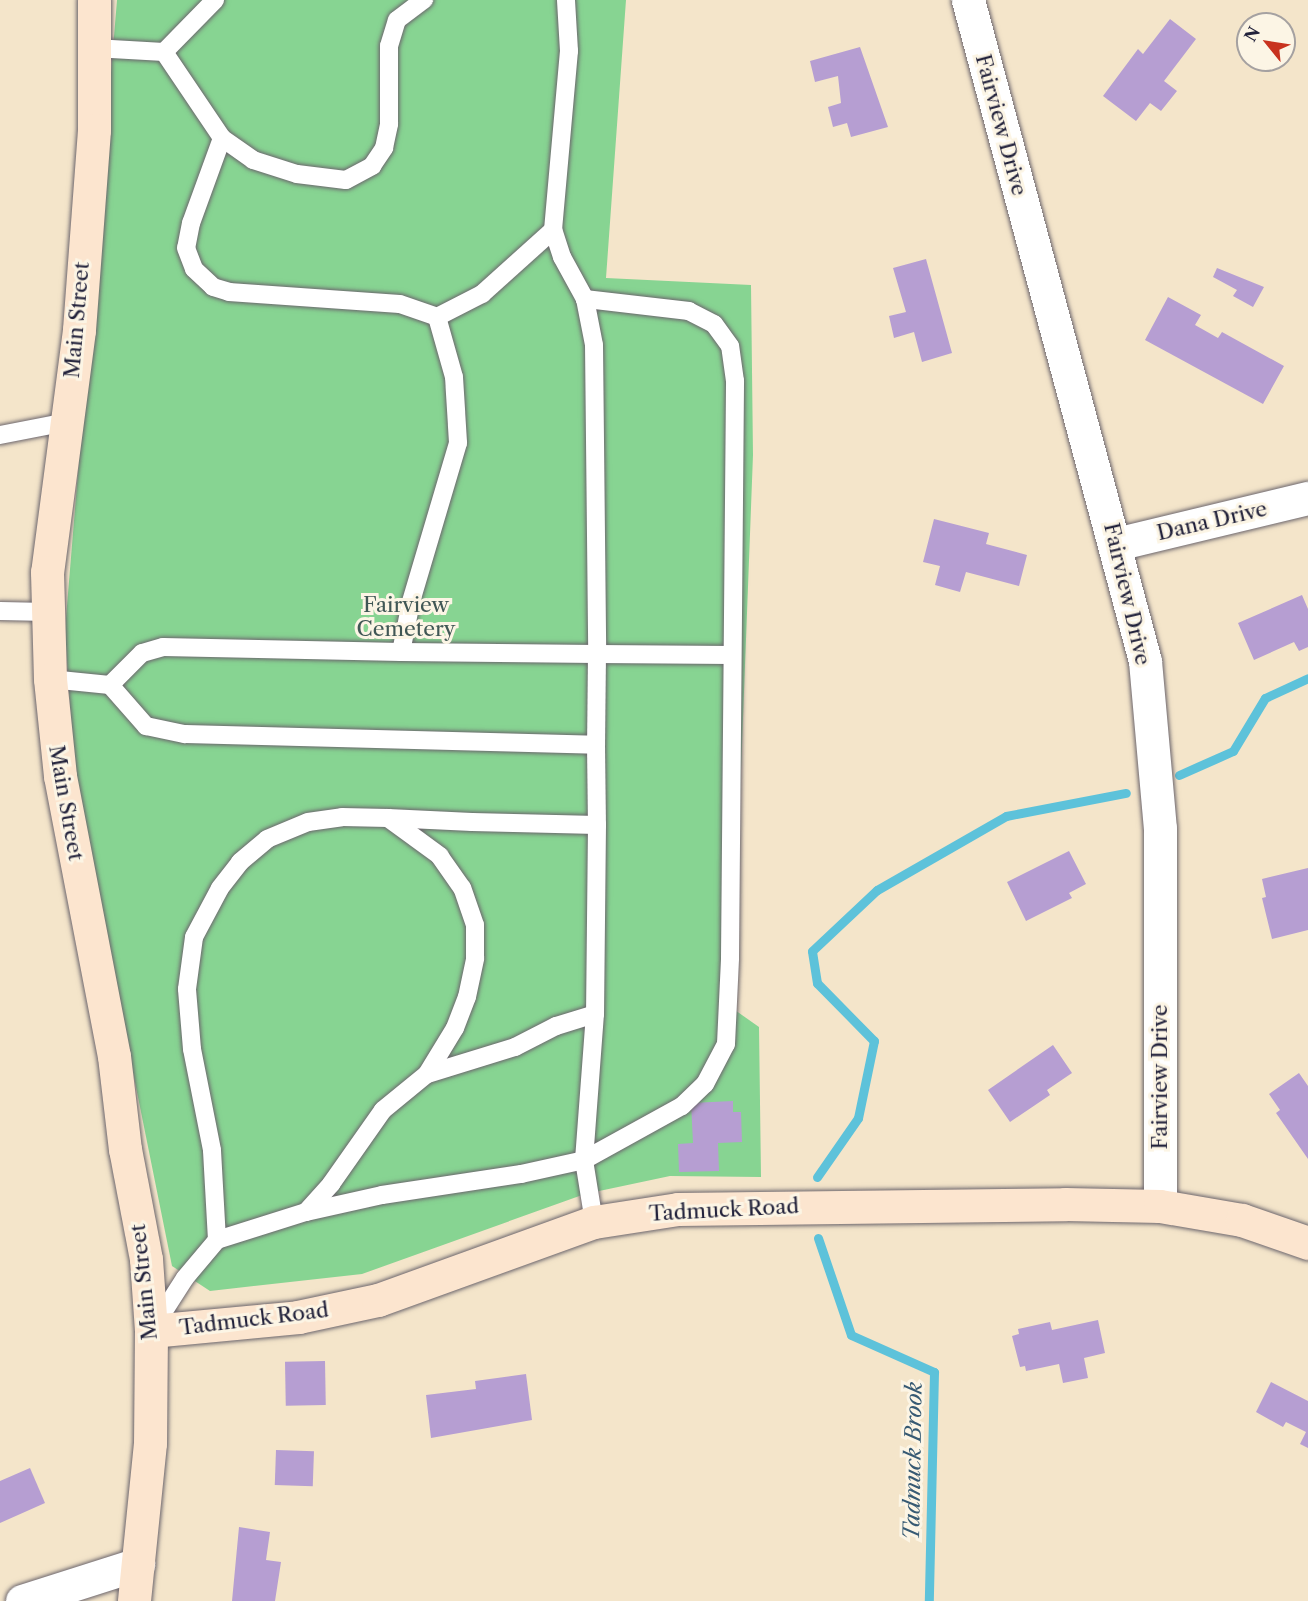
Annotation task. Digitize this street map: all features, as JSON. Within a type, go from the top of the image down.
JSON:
[{"type":"main road","name":"Main Street","points":[[94,0],[94,130],[79,330],[47,572],[50,679],[60,776],[114,1056],[125,1149],[146,1259],[151,1331],[150,1443],[134,1601]]},
{"type":"main road","name":"Tadmuck Road","points":[[151,1331],[298,1317],[378,1300],[594,1222],[678,1209],[780,1206],[1160,1206],[1242,1220],[1308,1243]]},
{"type":"street","name":"Fairview Drive","points":[[968,0],[1116,544],[1145,661],[1160,828],[1160,1206]]},
{"type":"street","name":"Dana Drive","points":[[1116,544],[1308,498]]},
{"type":"street","points":[[22,1601],[138,1564]]},
{"type":"lane","points":[[94,48],[164,52],[215,0]]},
{"type":"lane","points":[[164,52],[222,138],[253,160],[297,174],[346,180],[372,166],[384,148],[389,124],[391,37],[397,20],[424,0]]},
{"type":"lane","points":[[566,0],[569,51],[554,230],[562,257],[585,299],[594,345],[597,654],[596,1014],[584,1160],[594,1222]]},
{"type":"lane","points":[[222,138],[191,223],[186,248],[194,269],[213,287],[229,292],[400,304],[437,316],[482,294],[554,230]]},
{"type":"lane","points":[[151,1331],[185,1278],[217,1240],[306,1212],[584,1160],[682,1106],[705,1084],[726,1044],[735,381],[730,346],[714,324],[689,311],[585,299]]},
{"type":"lane","points":[[401,652],[411,602],[458,443],[454,377],[437,316]]},
{"type":"lane","points":[[0,435],[67,422]]},
{"type":"lane","points":[[0,611],[48,612]]},
{"type":"lane","points":[[110,685],[142,653],[163,647],[732,655]]},
{"type":"lane","points":[[50,679],[110,685],[146,726],[184,734],[596,745]]},
{"type":"lane","points":[[217,1240],[212,1150],[192,1049],[186,989],[194,937],[220,888],[240,862],[267,839],[308,822],[342,817],[597,825]]},
{"type":"lane","points":[[306,1212],[331,1184],[383,1110],[427,1074],[455,1028],[467,997],[475,958],[475,925],[462,888],[440,856],[388,818]]},
{"type":"lane","points":[[427,1074],[515,1047],[556,1026],[596,1014]]},
{"type":"green space","name":"Fairview Cemetery","points":[[117,0],[626,0],[606,278],[751,285],[753,455],[732,1008],[759,1027],[761,1177],[670,1176],[585,1194],[362,1274],[210,1291],[172,1266],[75,784],[65,630]]},
{"type":"building","points":[[1170,19],[1196,39],[1164,81],[1177,91],[1161,111],[1150,103],[1136,121],[1103,96],[1138,49],[1143,54]]},
{"type":"building","points":[[860,47],[888,127],[851,137],[847,123],[833,127],[828,107],[841,103],[838,76],[815,82],[810,61]]},
{"type":"building","points":[[926,259],[952,353],[922,362],[914,332],[894,338],[889,316],[906,312],[893,268]]},
{"type":"building","points":[[1217,268],[1264,287],[1253,307],[1233,296],[1237,290],[1213,277]]},
{"type":"building","points":[[1168,297],[1201,315],[1195,325],[1218,338],[1222,332],[1284,366],[1263,404],[1145,340]]},
{"type":"building","points":[[934,519],[989,533],[986,544],[1027,555],[1019,586],[966,572],[960,592],[935,585],[940,566],[923,562]]},
{"type":"building","points":[[1302,595],[1308,609],[1308,647],[1299,651],[1294,642],[1254,660],[1238,623]]},
{"type":"building","points":[[1069,851],[1086,884],[1069,893],[1072,898],[1026,921],[1007,882]]},
{"type":"building","points":[[1308,868],[1308,930],[1272,939],[1262,898],[1266,897],[1262,879]]},
{"type":"building","points":[[1053,1045],[1072,1073],[1047,1090],[1050,1095],[1010,1122],[988,1090]]},
{"type":"building","points":[[1299,1073],[1308,1086],[1308,1159],[1276,1113],[1280,1110],[1269,1094]]},
{"type":"building","points":[[733,1101],[733,1112],[741,1112],[742,1142],[718,1143],[719,1171],[679,1172],[678,1144],[693,1143],[691,1103]]},
{"type":"building","points":[[1098,1320],[1105,1353],[1084,1358],[1088,1378],[1063,1383],[1059,1364],[1026,1371],[1025,1366],[1020,1367],[1012,1336],[1019,1334],[1018,1329],[1050,1322],[1052,1330]]},
{"type":"building","points":[[325,1361],[326,1405],[286,1406],[285,1362]]},
{"type":"building","points":[[526,1374],[532,1420],[431,1438],[426,1395],[476,1389],[475,1381]]},
{"type":"building","points":[[1271,1382],[1308,1401],[1308,1448],[1300,1444],[1306,1432],[1286,1422],[1283,1427],[1256,1412]]},
{"type":"building","points":[[276,1450],[314,1451],[313,1486],[275,1485]]},
{"type":"building","points":[[30,1468],[45,1503],[0,1523],[0,1481]]},
{"type":"building","points":[[239,1527],[270,1532],[266,1560],[281,1562],[275,1601],[232,1601]]},
{"type":"waterway","name":"Tadmuck Brook","points":[[1179,775],[1233,751],[1265,698],[1308,678]]},
{"type":"waterway","name":"Tadmuck Brook","points":[[817,1177],[858,1118],[874,1041],[817,983],[812,951],[877,890],[1006,816],[1126,793]]},
{"type":"waterway","name":"Tadmuck Brook","points":[[818,1238],[851,1335],[934,1372],[929,1601]]}]
